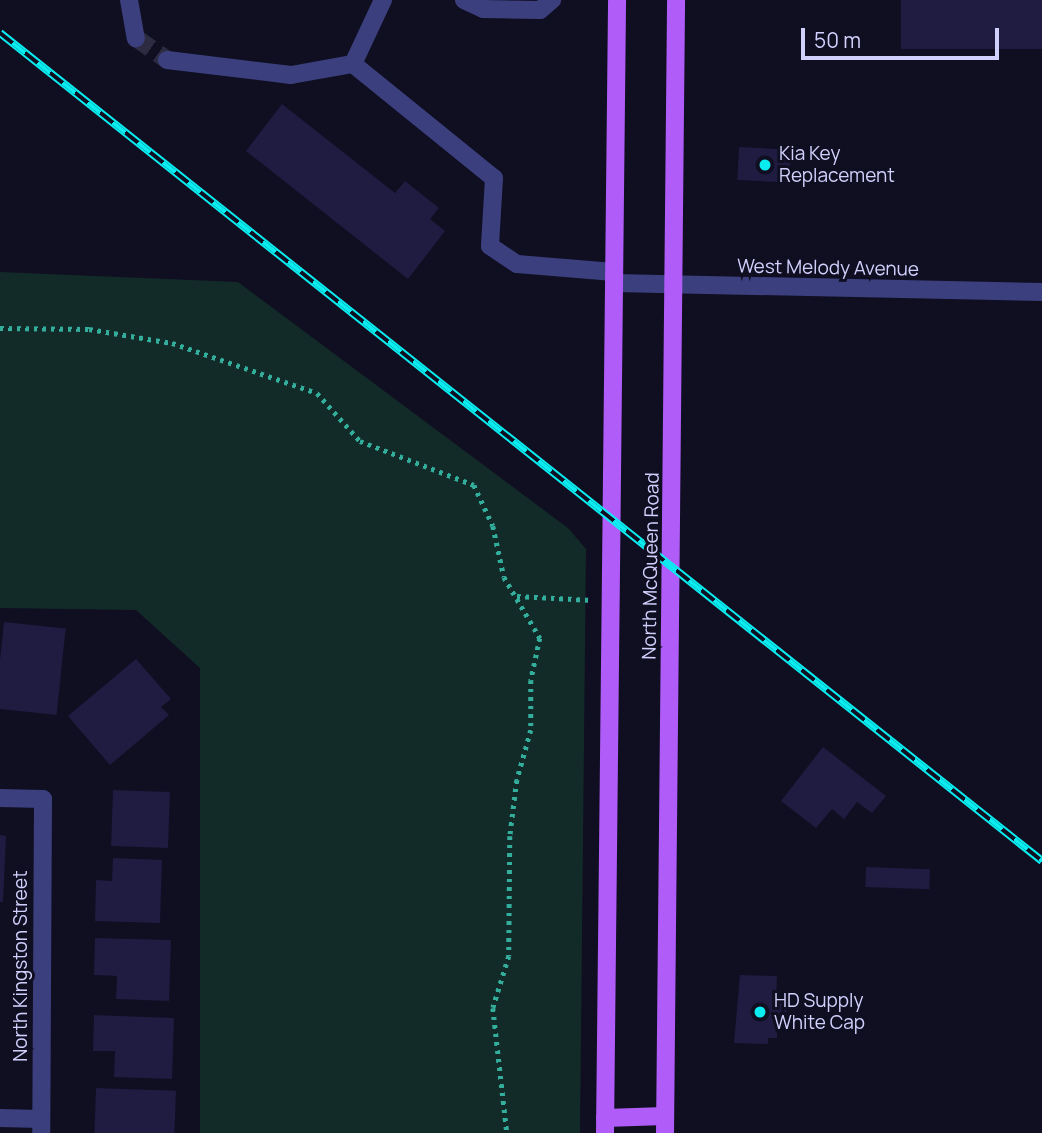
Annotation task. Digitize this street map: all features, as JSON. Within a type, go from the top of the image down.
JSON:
[{"type":"main road","name":"North McQueen Road","points":[[605,1125],[617,0]]},
{"type":"main road","name":"North McQueen Road","points":[[665,1125],[676,0]]},
{"type":"main road","points":[[605,1125],[665,1125]]},
{"type":"street","points":[[129,0],[136,37]]},
{"type":"street","points":[[167,60],[291,75],[353,64],[383,0]]},
{"type":"street","points":[[464,0],[483,9],[540,10],[552,0]]},
{"type":"street","name":"West Melody Avenue","points":[[353,64],[494,178],[491,246],[517,264],[674,286],[1042,292]]},
{"type":"street","name":"North Kingston Street","points":[[0,798],[43,799],[41,1126]]},
{"type":"street","points":[[0,1118],[41,1126]]},
{"type":"path","points":[[0,328],[89,329],[172,343],[317,393],[360,441],[474,485],[493,526],[504,577],[540,638],[531,680],[531,730],[517,780],[510,836],[509,956],[493,1008],[507,1133]]},
{"type":"path","points":[[516,596],[610,602]]},
{"type":"green space","points":[[0,272],[238,282],[568,528],[586,549],[580,1133],[200,1133],[200,668],[136,610],[0,608]]},
{"type":"building","points":[[901,0],[1042,0],[1042,49],[901,49]]},
{"type":"building","points":[[282,104],[395,193],[405,181],[439,208],[430,219],[445,231],[408,279],[246,151]]},
{"type":"building","name":"Kia Key Replacement","points":[[739,147],[791,150],[789,183],[737,180]]},
{"type":"building","points":[[4,622],[66,628],[57,715],[0,709],[0,660]]},
{"type":"building","points":[[136,659],[171,699],[161,707],[169,715],[110,765],[68,716]]},
{"type":"building","points":[[823,747],[886,796],[872,813],[857,802],[844,819],[832,809],[816,828],[781,801]]},
{"type":"building","points":[[113,790],[170,792],[168,848],[111,846]]},
{"type":"building","points":[[0,835],[6,836],[3,902],[0,902]]},
{"type":"building","points":[[113,858],[162,860],[160,923],[95,921],[96,880],[112,881]]},
{"type":"building","points":[[866,867],[930,869],[929,889],[865,887]]},
{"type":"building","points":[[95,938],[171,940],[169,1001],[116,999],[117,976],[94,975]]},
{"type":"building","name":"HD Supply White Cap","points":[[740,975],[777,976],[776,1000],[787,1000],[786,1025],[777,1025],[777,1038],[768,1038],[768,1044],[734,1043]]},
{"type":"building","points":[[94,1015],[174,1018],[172,1079],[114,1077],[115,1051],[93,1051]]},
{"type":"building","points":[[96,1088],[176,1091],[174,1133],[94,1133]]},
{"type":"tunnel","points":[[136,38],[167,60]]},
{"type":"railway","points":[[0,33],[1042,861]]},
{"type":"place","name":"Kia Key Replacement","points":[[765,165]]},
{"type":"place","name":"HD Supply White Cap","points":[[760,1012]]}]
